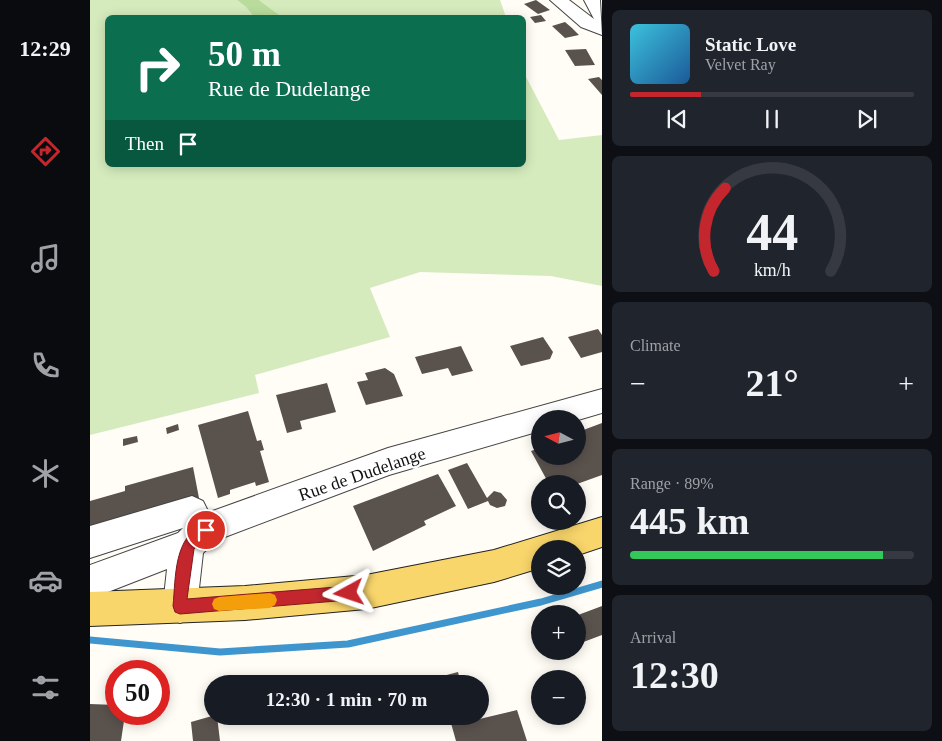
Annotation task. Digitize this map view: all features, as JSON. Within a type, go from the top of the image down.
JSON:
[{"type":"main road","points":[[577,540],[602,532]]},
{"type":"main road","points":[[90,609],[180,606],[366,592],[494,566],[531,555]]},
{"type":"street","points":[[558,0],[587,23],[602,30]]},
{"type":"street","points":[[592,0],[602,19]]},
{"type":"street","name":"Rue de Dudelange","points":[[90,582],[188,545],[206,530],[388,462],[602,401]]},
{"type":"street","points":[[90,542],[192,511]]},
{"type":"street","points":[[180,606],[188,545]]},
{"type":"green space","points":[[90,0],[237,0],[252,15],[105,15],[105,167],[526,167],[526,77],[559,140],[602,135],[602,286],[551,276],[420,272],[370,288],[390,337],[255,375],[259,393],[90,435]]},
{"type":"green space","points":[[237,0],[259,0],[279,15],[252,15]]},
{"type":"green space","points":[[259,0],[500,0],[505,15],[279,15]]},
{"type":"building","points":[[536,0],[550,10],[538,14],[524,4]]},
{"type":"building","points":[[541,15],[546,21],[535,23],[530,17]]},
{"type":"building","points":[[565,22],[579,35],[565,38],[552,26]]},
{"type":"building","points":[[586,49],[595,65],[575,66],[565,50]]},
{"type":"building","points":[[599,77],[602,80],[602,95],[588,79]]},
{"type":"building","points":[[598,329],[602,335],[602,352],[581,358],[568,337]]},
{"type":"building","points":[[543,337],[553,352],[550,359],[521,366],[510,346]]},
{"type":"building","points":[[461,346],[473,371],[452,376],[448,368],[422,374],[415,357]]},
{"type":"building","points":[[385,368],[394,374],[403,396],[366,405],[357,382],[368,380],[365,373]]},
{"type":"building","points":[[327,383],[336,412],[300,421],[302,429],[287,433],[276,395]]},
{"type":"building","points":[[248,411],[257,441],[261,440],[264,450],[260,451],[269,482],[256,486],[255,482],[230,490],[230,494],[218,498],[198,425]]},
{"type":"building","points":[[602,423],[602,475],[586,481],[586,475],[544,475],[539,465],[586,465],[586,429]]},
{"type":"building","points":[[178,424],[179,430],[167,434],[166,428]]},
{"type":"building","points":[[137,436],[138,442],[123,446],[123,439]]},
{"type":"building","points":[[467,463],[487,498],[494,491],[501,493],[507,500],[505,506],[497,508],[490,505],[488,501],[468,509],[448,470]]},
{"type":"building","points":[[193,467],[199,498],[128,517],[90,533],[90,501],[125,491],[125,486]]},
{"type":"building","points":[[438,474],[456,506],[424,521],[426,525],[373,551],[353,506]]},
{"type":"building","points":[[602,606],[602,635],[586,641],[586,612]]},
{"type":"building","points":[[458,672],[459,675],[447,675]]},
{"type":"building","points":[[90,704],[105,705],[105,725],[123,725],[121,741],[90,741]]},
{"type":"building","points":[[517,710],[527,741],[456,741],[452,725],[489,725],[489,717]]},
{"type":"building","points":[[204,718],[204,725],[218,725],[220,741],[193,741],[191,722]]},
{"type":"waterway","points":[[90,640],[220,652],[348,644],[541,602],[602,584]]},
{"type":"slow traffic","points":[[219,604],[270,600]]},
{"type":"route","points":[[206,530],[188,545],[180,606],[245,603],[349,593]]}]
